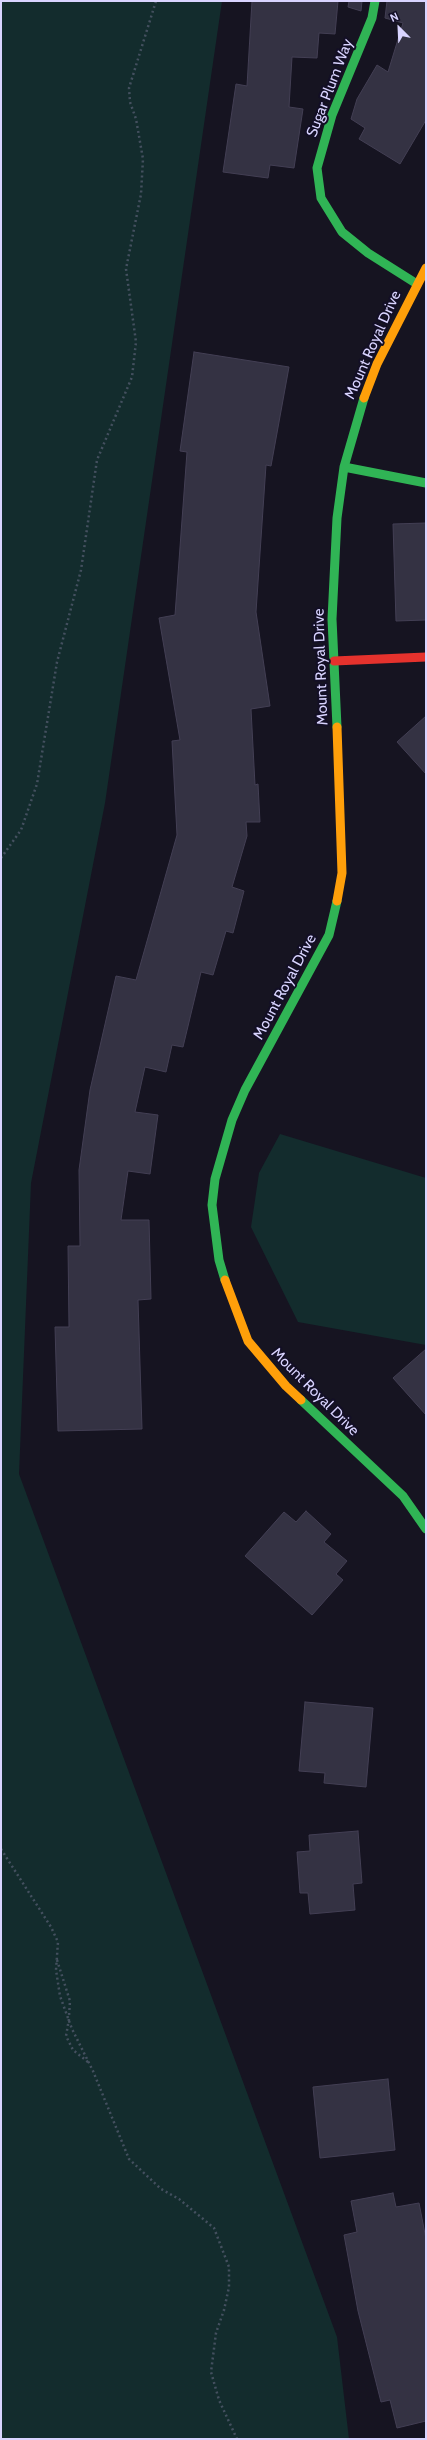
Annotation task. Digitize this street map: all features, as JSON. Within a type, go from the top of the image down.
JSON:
[{"type":"street","name":"Sugar Plum Way","points":[[375,1],[372,18],[329,122],[317,168],[321,198],[342,232],[368,253],[417,284]]},
{"type":"street","name":"Mount Royal Drive","points":[[426,268],[377,364],[358,414],[344,467],[333,568],[334,661],[342,841],[342,873],[329,935],[245,1090],[232,1120],[215,1179],[212,1206],[214,1233],[219,1260],[227,1289],[248,1340],[286,1386],[398,1492],[426,1529]]},
{"type":"street","points":[[344,467],[426,483]]},
{"type":"street","points":[[334,661],[426,657]]},
{"type":"path","points":[[1,858],[21,830],[36,784],[56,662],[81,570],[96,460],[132,377],[136,342],[126,269],[141,194],[143,159],[129,88],[156,1]]},
{"type":"path","points":[[1,1849],[51,1927],[58,1942],[57,1983],[72,2029],[130,2159],[161,2189],[179,2200],[214,2228],[229,2267],[229,2287],[224,2310],[216,2333],[211,2372],[219,2400],[237,2439]]},
{"type":"path","points":[[57,1959],[70,2001],[66,2036],[73,2050],[88,2062]]},
{"type":"green space","points":[[1,1],[222,1],[105,803],[31,1183],[19,1474],[337,2337],[349,2439],[1,2439]]},
{"type":"green space","points":[[280,1134],[426,1178],[426,1345],[298,1322],[251,1227],[259,1173]]},
{"type":"building","points":[[252,1],[338,1],[335,34],[319,33],[317,58],[292,57],[289,107],[303,109],[294,168],[270,165],[268,178],[223,172],[236,84],[247,86]]},
{"type":"building","points":[[349,1],[362,1],[361,11],[348,7]]},
{"type":"building","points":[[387,1],[426,1],[426,120],[400,164],[359,139],[365,128],[351,119],[357,99],[377,65],[388,72],[403,23],[385,18]]},
{"type":"building","points":[[194,352],[289,367],[271,466],[266,465],[256,612],[270,706],[251,709],[255,785],[258,784],[260,822],[246,822],[247,836],[232,887],[244,891],[233,933],[226,931],[213,975],[201,972],[183,1047],[172,1045],[166,1072],[145,1067],[135,1112],[158,1115],[150,1174],[128,1171],[121,1220],[149,1220],[151,1299],[138,1300],[142,1429],[58,1431],[55,1327],[69,1327],[68,1246],[80,1246],[79,1170],[90,1090],[116,976],[136,980],[177,835],[172,741],[180,740],[159,618],[175,615],[187,452],[180,451]]},
{"type":"building","points":[[426,523],[426,620],[396,621],[393,524]]},
{"type":"building","points":[[426,716],[426,774],[397,742]]},
{"type":"building","points":[[426,1349],[426,1415],[393,1378]]},
{"type":"building","points":[[306,1511],[331,1534],[324,1542],[347,1561],[336,1574],[343,1580],[312,1615],[245,1556],[284,1512],[296,1522]]},
{"type":"building","points":[[305,1702],[373,1708],[366,1787],[324,1783],[325,1773],[299,1771]]},
{"type":"building","points":[[358,1831],[362,1883],[353,1884],[355,1910],[310,1914],[308,1893],[300,1893],[297,1852],[310,1851],[309,1835]]},
{"type":"building","points":[[388,2079],[395,2150],[320,2158],[313,2087]]},
{"type":"building","points":[[393,2193],[396,2207],[419,2203],[426,2239],[426,2421],[397,2428],[390,2400],[381,2402],[358,2311],[344,2235],[357,2232],[351,2201]]},
{"type":"traffic: fast","points":[[375,1],[372,18],[332,115],[317,168],[321,198],[342,232],[368,253],[417,284]]},
{"type":"traffic: fast","points":[[337,727],[332,619],[337,518],[344,467],[364,398]]},
{"type":"traffic: fast","points":[[344,467],[426,483]]},
{"type":"traffic: fast","points":[[225,1280],[219,1260],[212,1205],[215,1179],[232,1120],[245,1090],[329,935],[337,901]]},
{"type":"traffic: fast","points":[[301,1400],[403,1496],[426,1529]]},
{"type":"traffic: slow","points":[[364,398],[377,364],[426,268]]},
{"type":"traffic: slow","points":[[337,727],[342,873],[337,901]]},
{"type":"traffic: slow","points":[[225,1280],[248,1341],[286,1386],[301,1400]]},
{"type":"traffic: jam","points":[[334,661],[426,657]]}]
